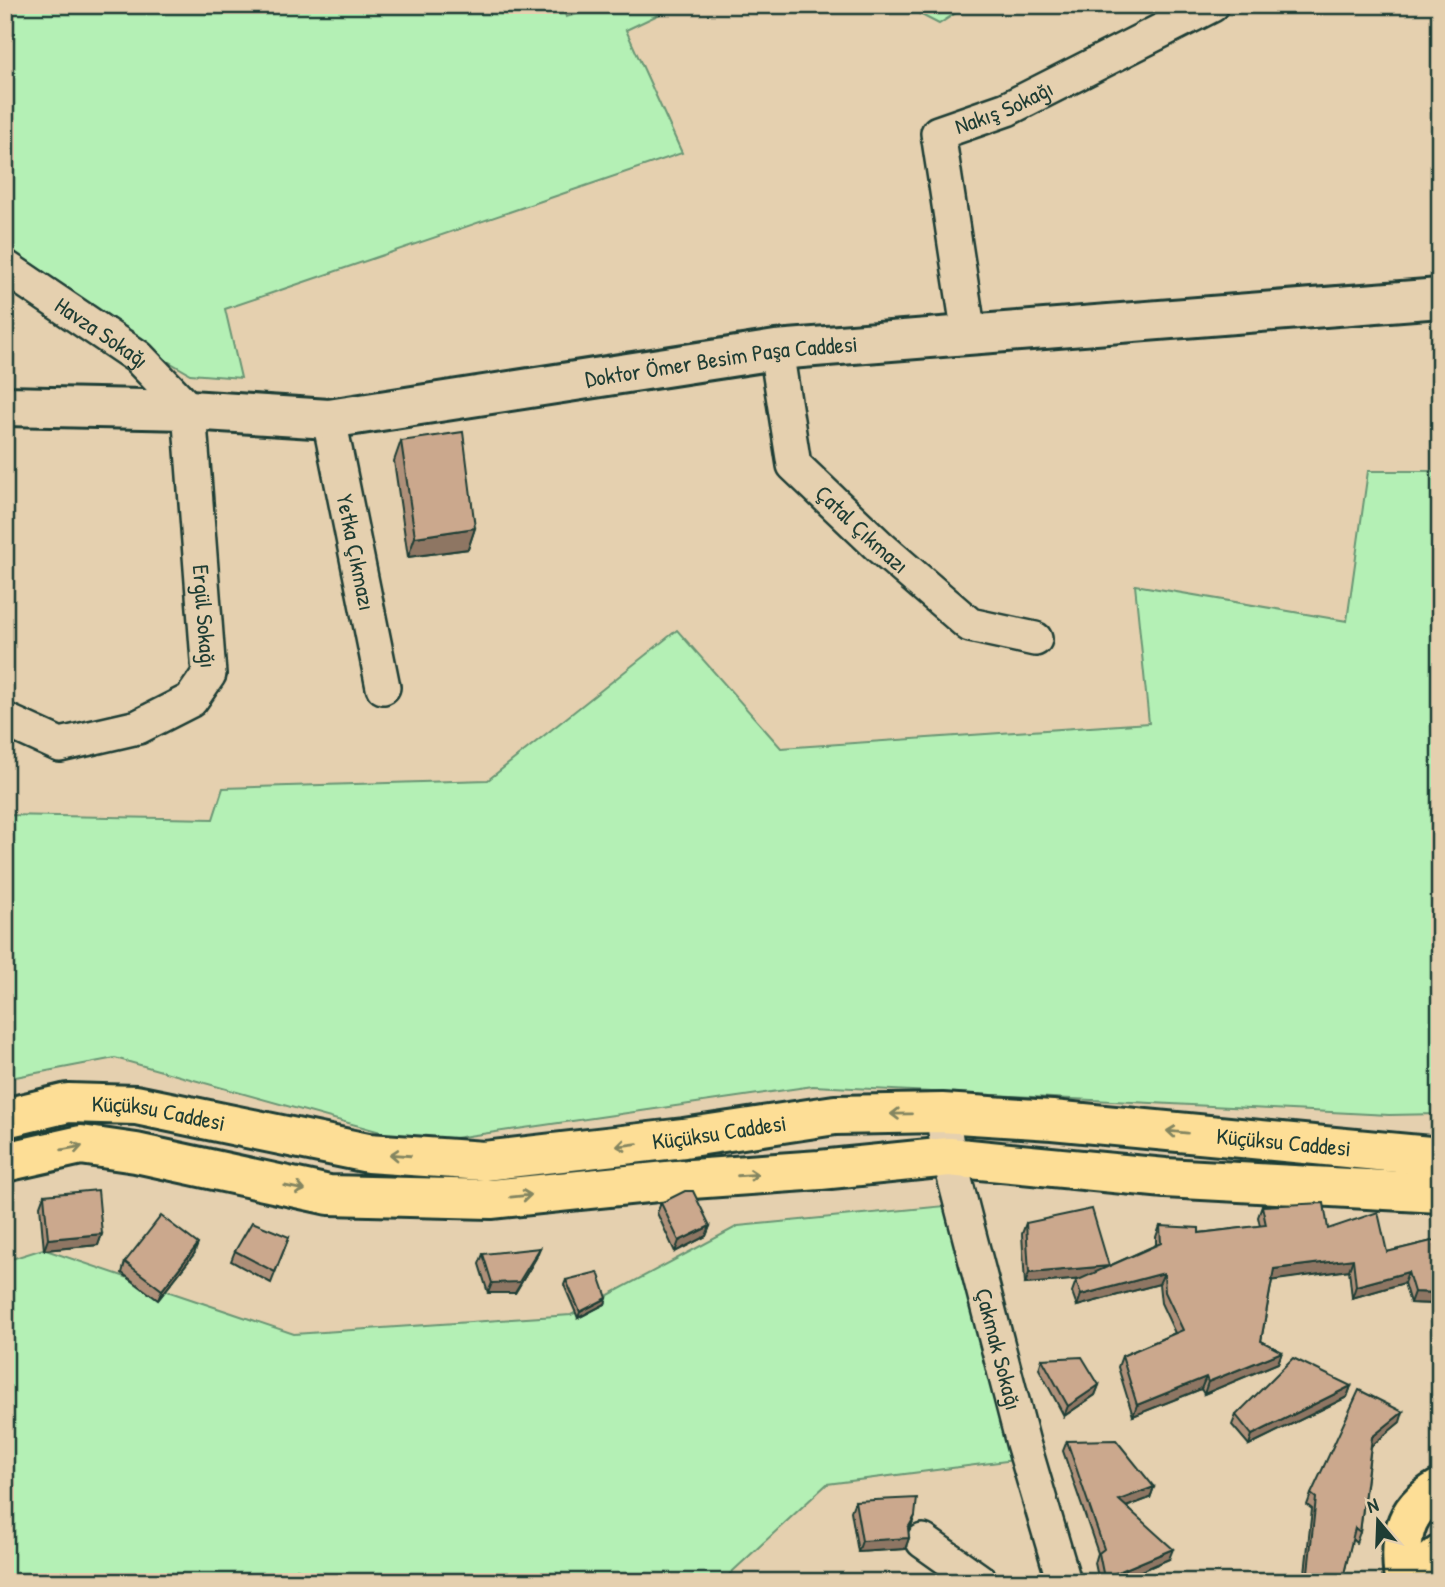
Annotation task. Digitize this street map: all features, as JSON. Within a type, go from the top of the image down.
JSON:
[{"type":"main road","name":"Küçüksu Caddesi","points":[[5,1118],[68,1103],[136,1105],[368,1153],[484,1161],[684,1138],[835,1115],[942,1114],[1052,1119],[1440,1157]]},
{"type":"main road","name":"Küçüksu Caddesi","points":[[5,1162],[81,1145],[136,1153],[329,1195],[491,1199],[949,1157],[1165,1178],[1440,1193]]},
{"type":"main road","points":[[1404,1582],[1400,1549],[1408,1519],[1440,1489]]},
{"type":"main road","points":[[1419,1582],[1426,1568],[1440,1555]]},
{"type":"street","name":"Nakış Sokağı","points":[[969,335],[938,133],[1007,109],[1212,5]]},
{"type":"street","name":"Havza Sokağı","points":[[5,267],[138,357],[189,410]]},
{"type":"street","name":"Doktor Ömer Besim Paşa Caddesi","points":[[5,406],[189,410],[329,419],[776,350],[1440,298]]},
{"type":"street","name":"Çatal Çıkmazı","points":[[776,350],[794,465],[880,547],[970,625],[1035,639]]},
{"type":"street","name":"Ergül Sokağı","points":[[5,720],[61,745],[138,727],[191,701],[209,674],[189,410]]},
{"type":"street","name":"Yetka Çıkmazı","points":[[329,419],[383,687]]},
{"type":"street","name":"Çakmak Sokağı","points":[[942,1114],[949,1157],[1023,1443],[1064,1582]]},
{"type":"street","points":[[923,1541],[981,1582]]},
{"type":"green space","points":[[5,5],[563,5],[566,17],[609,5],[679,5],[626,30],[682,153],[225,309],[241,378],[190,374],[5,267]]},
{"type":"green space","points":[[902,5],[968,5],[939,24]]},
{"type":"green space","points":[[1368,471],[1440,471],[1440,1114],[1389,1115],[813,1086],[420,1143],[115,1058],[5,1079],[5,815],[213,819],[223,788],[488,780],[677,630],[781,748],[1149,723],[1135,585],[1347,621]]},
{"type":"green space","points":[[955,1205],[1045,1456],[827,1484],[721,1582],[331,1582],[297,1569],[288,1582],[5,1582],[5,1261],[43,1249],[294,1334],[571,1315],[738,1226]]},
{"type":"building","points":[[463,432],[475,528],[415,537],[401,441]]},
{"type":"building","points":[[98,1190],[102,1234],[48,1239],[44,1195]]},
{"type":"building","points":[[685,1191],[693,1191],[710,1226],[679,1241],[661,1203]]},
{"type":"building","points":[[1324,1203],[1328,1229],[1378,1212],[1387,1252],[1440,1239],[1440,1293],[1414,1292],[1408,1272],[1356,1286],[1353,1259],[1274,1269],[1261,1341],[1282,1352],[1208,1382],[1206,1377],[1137,1405],[1122,1356],[1183,1330],[1165,1292],[1164,1273],[1081,1295],[1076,1281],[1161,1243],[1160,1226],[1199,1228],[1199,1233],[1266,1225],[1262,1206]]},
{"type":"building","points":[[1092,1209],[1109,1266],[1029,1273],[1026,1223]]},
{"type":"building","points":[[161,1216],[198,1244],[162,1290],[125,1262]]},
{"type":"building","points":[[252,1222],[289,1237],[275,1272],[235,1251]]},
{"type":"building","points":[[540,1248],[519,1282],[492,1283],[483,1254]]},
{"type":"building","points":[[598,1272],[607,1298],[580,1312],[566,1280]]},
{"type":"building","points":[[1082,1357],[1099,1385],[1068,1406],[1042,1359]]},
{"type":"building","points":[[1293,1358],[1351,1386],[1252,1435],[1236,1415]]},
{"type":"building","points":[[1359,1390],[1403,1412],[1372,1437],[1360,1532],[1355,1528],[1342,1582],[1333,1582],[1308,1572],[1316,1498],[1311,1494]]},
{"type":"building","points":[[1116,1440],[1154,1487],[1119,1500],[1173,1549],[1104,1578],[1099,1553],[1104,1549],[1067,1441]]},
{"type":"building","points":[[917,1498],[915,1516],[908,1528],[909,1538],[862,1541],[855,1501]]}]
